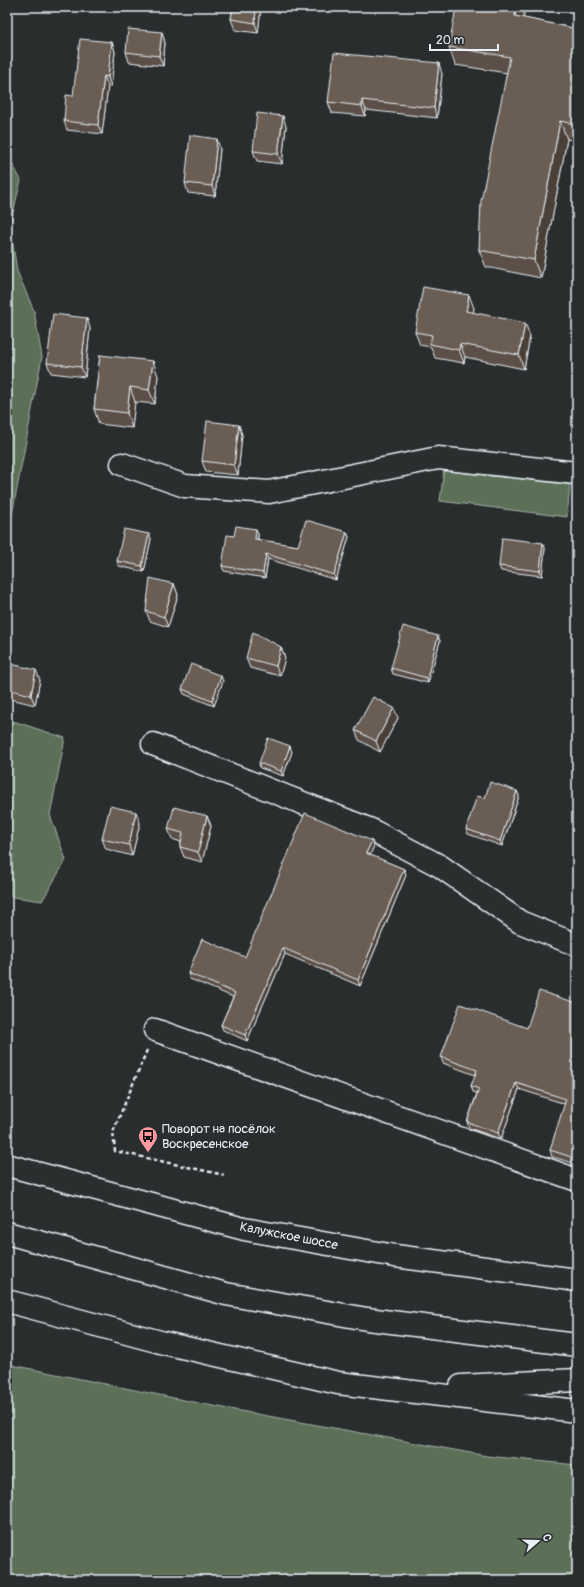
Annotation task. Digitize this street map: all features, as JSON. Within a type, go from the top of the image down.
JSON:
[{"type":"main road","points":[[122,464],[185,486],[268,492],[438,458],[577,473]]},
{"type":"main road","points":[[153,744],[371,830],[440,866],[520,922],[577,945]]},
{"type":"main road","points":[[155,1030],[577,1180]]},
{"type":"main road","name":"Калужское шоссе","points":[[7,1165],[244,1229],[395,1256],[577,1280]]},
{"type":"main road","points":[[7,1233],[226,1294],[367,1319],[577,1345]]},
{"type":"main road","points":[[7,1301],[164,1343],[330,1381],[577,1411]]},
{"type":"main road","points":[[398,1389],[577,1380]]},
{"type":"path","points":[[155,1030],[113,1132],[115,1151],[224,1175]]},
{"type":"green space","points":[[7,154],[21,180],[10,225],[17,271],[34,311],[42,357],[7,541]]},
{"type":"green space","points":[[444,469],[570,485],[567,517],[440,501]]},
{"type":"green space","points":[[7,719],[65,738],[50,815],[66,860],[42,901],[7,896]]},
{"type":"green space","points":[[7,1364],[213,1406],[487,1456],[577,1465],[577,1580],[7,1580]]},
{"type":"building","points":[[233,7],[256,7],[255,23],[231,19]]},
{"type":"building","points":[[456,7],[516,7],[515,16],[577,29],[577,110],[574,124],[560,121],[534,260],[479,250],[481,201],[510,57],[449,47]]},
{"type":"building","points":[[128,29],[162,32],[159,56],[126,52]]},
{"type":"building","points":[[80,39],[112,42],[108,77],[104,76],[98,125],[64,121],[66,95],[73,96]]},
{"type":"building","points":[[334,53],[439,63],[434,108],[362,100],[362,106],[328,102]]},
{"type":"building","points":[[257,113],[283,116],[278,154],[253,151]]},
{"type":"building","points":[[190,135],[217,139],[212,186],[185,183]]},
{"type":"building","points":[[423,287],[469,295],[466,311],[525,323],[519,355],[460,344],[459,350],[430,344],[432,335],[415,332]]},
{"type":"building","points":[[53,314],[87,318],[81,367],[47,363]]},
{"type":"building","points":[[100,355],[153,361],[149,390],[130,387],[127,413],[94,409]]},
{"type":"building","points":[[207,421],[239,425],[234,465],[202,461]]},
{"type":"building","points":[[306,520],[347,532],[334,575],[266,554],[263,573],[222,566],[227,535],[234,536],[236,526],[256,529],[255,539],[298,546]]},
{"type":"building","points":[[124,529],[149,534],[142,566],[117,561]]},
{"type":"building","points":[[502,538],[543,543],[540,571],[499,566]]},
{"type":"building","points":[[150,578],[174,584],[164,617],[146,611]]},
{"type":"building","points":[[403,626],[438,636],[427,678],[391,668]]},
{"type":"building","points":[[253,632],[281,647],[276,666],[246,658]]},
{"type":"building","points":[[7,663],[36,670],[31,695],[7,689]]},
{"type":"building","points":[[191,664],[221,676],[212,701],[182,689]]},
{"type":"building","points":[[373,697],[394,708],[376,741],[355,730]]},
{"type":"building","points":[[268,738],[290,746],[281,771],[259,763]]},
{"type":"building","points":[[490,782],[517,791],[500,841],[466,829],[477,796],[485,798]]},
{"type":"building","points":[[110,806],[136,812],[129,845],[102,839]]},
{"type":"building","points":[[174,807],[207,816],[198,852],[180,847],[183,833],[168,829]]},
{"type":"building","points":[[305,813],[372,841],[366,853],[404,869],[358,980],[283,948],[245,1035],[221,1025],[235,993],[188,973],[202,939],[245,957]]},
{"type":"building","points":[[539,991],[577,1003],[577,1159],[550,1150],[566,1099],[516,1083],[498,1133],[467,1122],[479,1089],[471,1086],[477,1070],[441,1057],[460,1004],[527,1028]]},
{"type":"place","name":"Поворот на посёлок Воскресенское","points":[[148,1153]]}]
